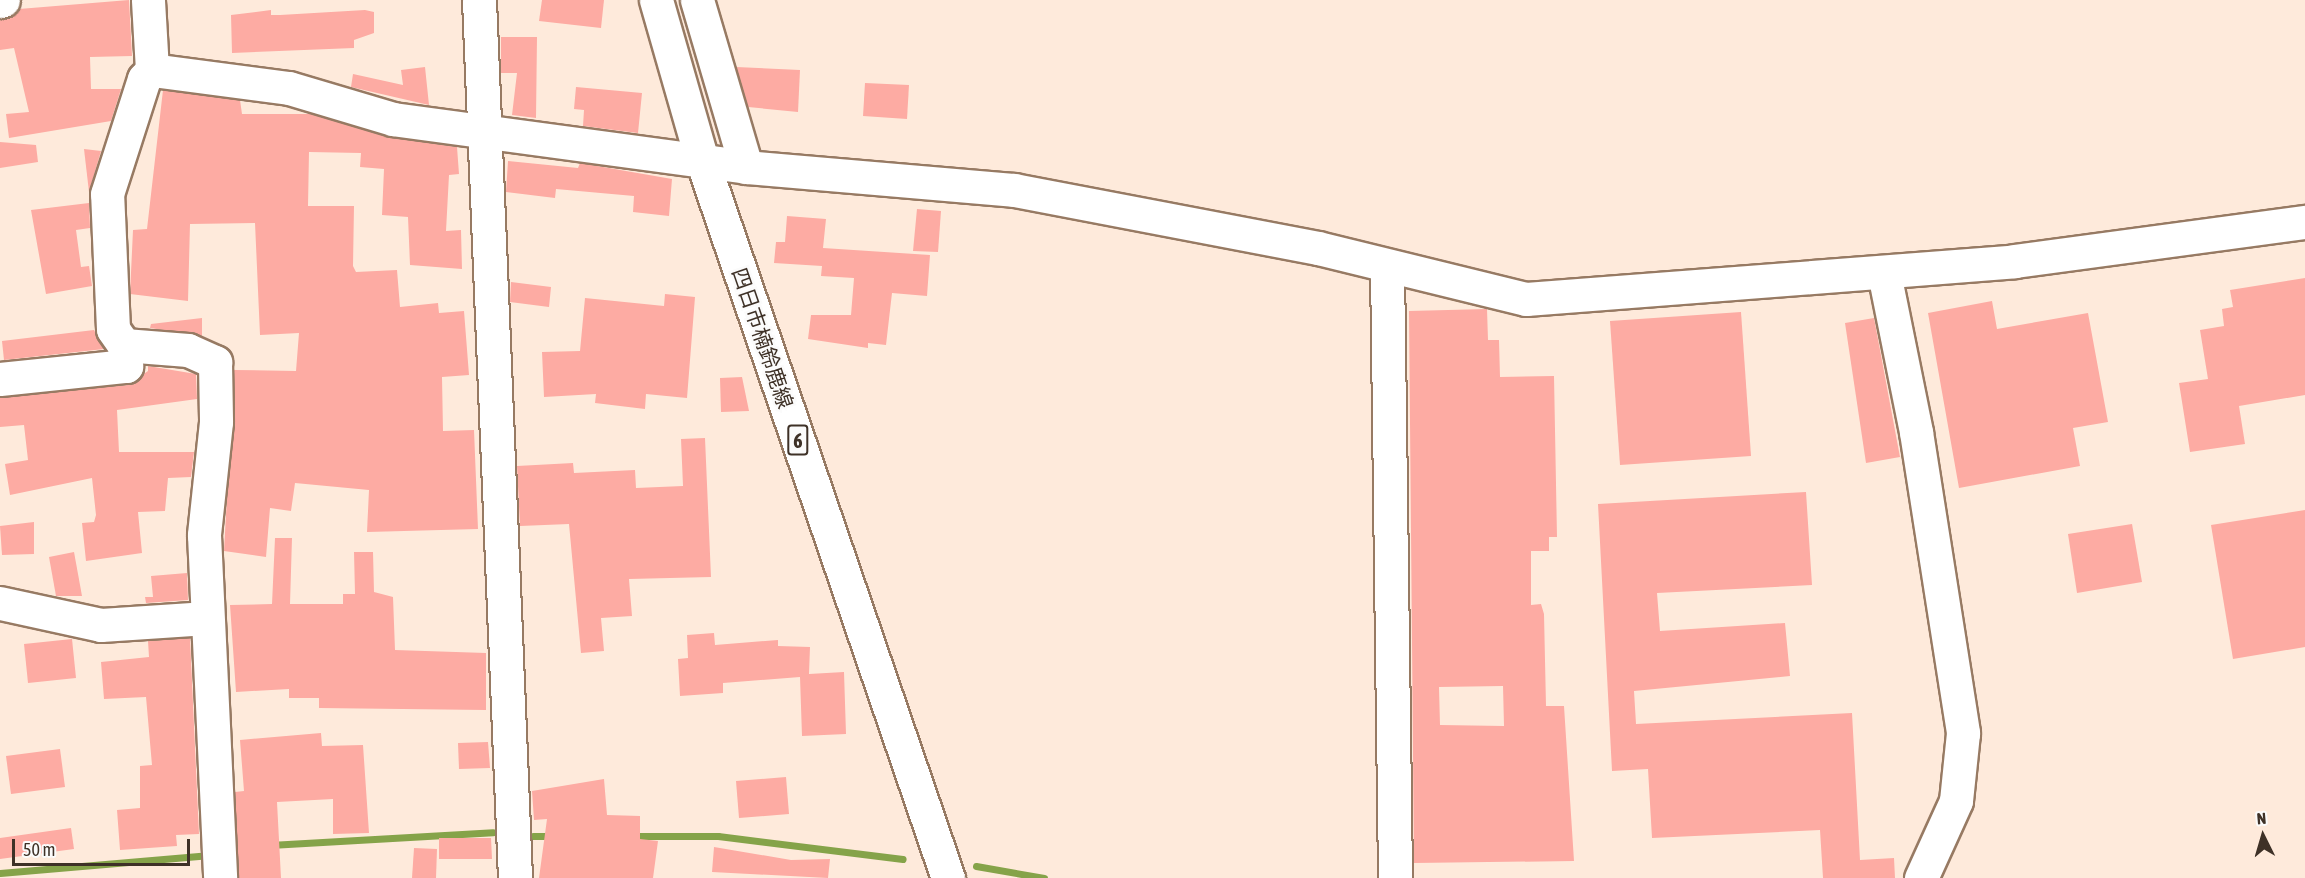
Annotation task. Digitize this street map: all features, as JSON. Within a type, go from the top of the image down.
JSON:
[{"type":"street","points":[[0,379],[126,366],[124,345],[113,328],[107,194],[144,78],[152,69],[148,0]]},
{"type":"street","points":[[478,0],[480,131],[515,878]]},
{"type":"street","name":"四日市楠鈴鹿線","points":[[656,0],[702,160],[948,878]]},
{"type":"street","points":[[697,0],[746,167]]},
{"type":"street","points":[[152,69],[289,88],[393,119],[746,167],[1014,189],[1318,248],[1526,299],[1884,273],[2128,248],[2305,222]]},
{"type":"street","points":[[1387,266],[1395,878]]},
{"type":"street","points":[[1884,273],[1916,432],[1963,733],[1956,801],[1922,878]]},
{"type":"street","points":[[124,345],[188,351],[215,362],[216,422],[204,535],[219,859]]},
{"type":"street","points":[[0,603],[101,625],[207,618]]},
{"type":"building","points":[[129,0],[132,56],[90,57],[91,89],[121,89],[111,121],[9,138],[6,114],[29,112],[14,48],[0,50],[0,19],[19,9]]},
{"type":"building","points":[[542,0],[604,0],[601,28],[539,21]]},
{"type":"building","points":[[271,10],[271,15],[365,10],[374,12],[374,33],[354,40],[354,48],[232,53],[231,15]]},
{"type":"building","points":[[501,37],[537,37],[536,118],[512,115],[517,73],[501,73]]},
{"type":"building","points":[[425,67],[429,105],[351,87],[353,74],[403,85],[401,70]]},
{"type":"building","points":[[736,67],[800,70],[798,112],[748,107]]},
{"type":"building","points":[[865,83],[909,85],[907,119],[863,116]]},
{"type":"building","points":[[576,87],[642,93],[638,133],[583,126],[584,110],[574,109]]},
{"type":"building","points":[[163,90],[240,100],[242,114],[311,114],[388,137],[457,147],[459,174],[449,175],[446,231],[461,230],[462,269],[410,265],[408,217],[382,215],[384,169],[360,167],[361,153],[309,152],[308,206],[354,206],[353,266],[356,272],[397,270],[400,307],[438,303],[439,313],[464,311],[469,375],[442,377],[443,431],[474,430],[478,529],[367,532],[369,490],[295,483],[291,511],[270,508],[266,557],[224,551],[234,370],[296,371],[299,333],[260,335],[255,223],[190,224],[188,301],[130,294],[133,230],[147,229]]},
{"type":"building","points":[[0,142],[36,145],[38,162],[0,168]]},
{"type":"building","points":[[84,149],[101,151],[89,192]]},
{"type":"building","points":[[508,161],[578,168],[580,163],[672,179],[669,216],[633,212],[634,196],[556,189],[555,198],[506,192]]},
{"type":"building","points":[[89,203],[90,228],[76,230],[81,267],[89,266],[92,286],[46,294],[31,210]]},
{"type":"building","points":[[917,209],[941,211],[938,252],[913,251]]},
{"type":"building","points":[[787,216],[826,219],[823,248],[930,255],[927,296],[892,293],[886,345],[868,343],[868,348],[808,339],[811,315],[851,315],[854,278],[821,276],[822,266],[774,263],[776,242],[785,242]]},
{"type":"building","points":[[2305,278],[2305,395],[2239,406],[2245,444],[2190,452],[2179,383],[2208,379],[2200,330],[2224,326],[2222,309],[2233,307],[2230,290]]},
{"type":"building","points":[[511,282],[551,287],[549,307],[510,302]]},
{"type":"building","points":[[665,294],[695,297],[687,398],[646,394],[645,409],[595,403],[596,394],[544,397],[542,352],[580,351],[585,298],[664,306]]},
{"type":"building","points":[[1992,301],[1997,329],[2088,313],[2108,422],[2073,428],[2080,466],[1959,488],[1928,313]]},
{"type":"building","points":[[1487,309],[1488,340],[1499,340],[1500,377],[1554,376],[1557,537],[1549,537],[1549,551],[1531,551],[1531,605],[1541,604],[1544,614],[1546,706],[1564,706],[1574,861],[1414,863],[1409,311]],"holes":[[[1503,686],[1504,726],[1440,725],[1439,687]]]},
{"type":"building","points":[[1741,312],[1751,456],[1620,465],[1610,321]]},
{"type":"building","points":[[202,318],[202,336],[150,328],[151,324]]},
{"type":"building","points":[[1874,318],[1900,457],[1866,463],[1845,323]]},
{"type":"building","points":[[94,330],[104,349],[4,360],[2,341]]},
{"type":"building","points":[[148,366],[196,374],[197,399],[117,410],[119,452],[194,452],[191,477],[168,478],[165,511],[138,512],[142,553],[86,561],[82,523],[94,522],[96,515],[92,478],[10,495],[5,464],[28,460],[24,425],[0,427],[0,397],[128,385],[148,371]]},
{"type":"building","points":[[742,377],[749,411],[721,412],[720,378]]},
{"type":"building","points":[[705,438],[711,577],[629,579],[632,616],[601,618],[604,651],[581,653],[569,524],[520,526],[517,466],[573,463],[574,473],[635,470],[636,488],[683,486],[681,439]]},
{"type":"building","points":[[1806,492],[1812,585],[1657,593],[1660,631],[1785,623],[1790,676],[1634,691],[1636,724],[1852,713],[1860,860],[1894,858],[1895,878],[1823,878],[1820,830],[1652,838],[1648,769],[1612,771],[1598,504]]},
{"type":"building","points":[[2305,510],[2305,647],[2233,659],[2211,525]]},
{"type":"building","points":[[34,522],[34,554],[2,555],[0,526]]},
{"type":"building","points":[[2132,524],[2142,582],[2077,593],[2068,534]]},
{"type":"building","points":[[275,538],[292,538],[290,604],[343,604],[343,594],[355,594],[354,552],[373,552],[374,592],[393,597],[395,650],[486,653],[486,710],[319,708],[319,698],[289,698],[289,689],[236,692],[230,605],[272,604]]},
{"type":"building","points":[[74,552],[82,596],[56,596],[49,557]]},
{"type":"building","points":[[187,573],[188,600],[146,603],[145,597],[153,597],[151,576]]},
{"type":"building","points":[[714,633],[715,645],[778,640],[778,646],[810,647],[809,674],[844,672],[846,734],[802,736],[800,677],[723,683],[723,693],[680,696],[678,659],[688,658],[687,635]]},
{"type":"building","points":[[190,638],[199,834],[176,835],[177,846],[120,850],[117,810],[140,808],[140,766],[152,765],[146,697],[104,699],[101,662],[149,657],[148,641]]},
{"type":"building","points":[[72,639],[76,678],[28,683],[24,644]]},
{"type":"building","points":[[321,733],[322,746],[363,745],[369,833],[333,834],[333,799],[277,802],[281,878],[239,878],[235,792],[244,791],[240,740]]},
{"type":"building","points":[[488,742],[490,768],[459,769],[458,743]]},
{"type":"building","points":[[60,749],[65,787],[11,794],[6,756]]},
{"type":"building","points":[[786,777],[789,814],[739,818],[736,781]]},
{"type":"building","points":[[604,779],[607,815],[640,816],[640,839],[658,841],[653,878],[539,878],[547,819],[534,820],[532,791]]},
{"type":"building","points":[[71,828],[74,849],[0,859],[0,838]]},
{"type":"building","points":[[439,838],[491,838],[492,859],[439,859]]},
{"type":"building","points":[[714,847],[791,860],[830,859],[828,878],[712,872]]},
{"type":"building","points":[[414,848],[437,849],[436,878],[412,878]]},
{"type":"waterway","points":[[270,845],[493,832]]},
{"type":"waterway","points":[[533,836],[551,836]]},
{"type":"waterway","points":[[631,836],[718,836],[903,859]]},
{"type":"waterway","points":[[0,873],[210,855]]},
{"type":"waterway","points":[[976,866],[1044,878]]}]
